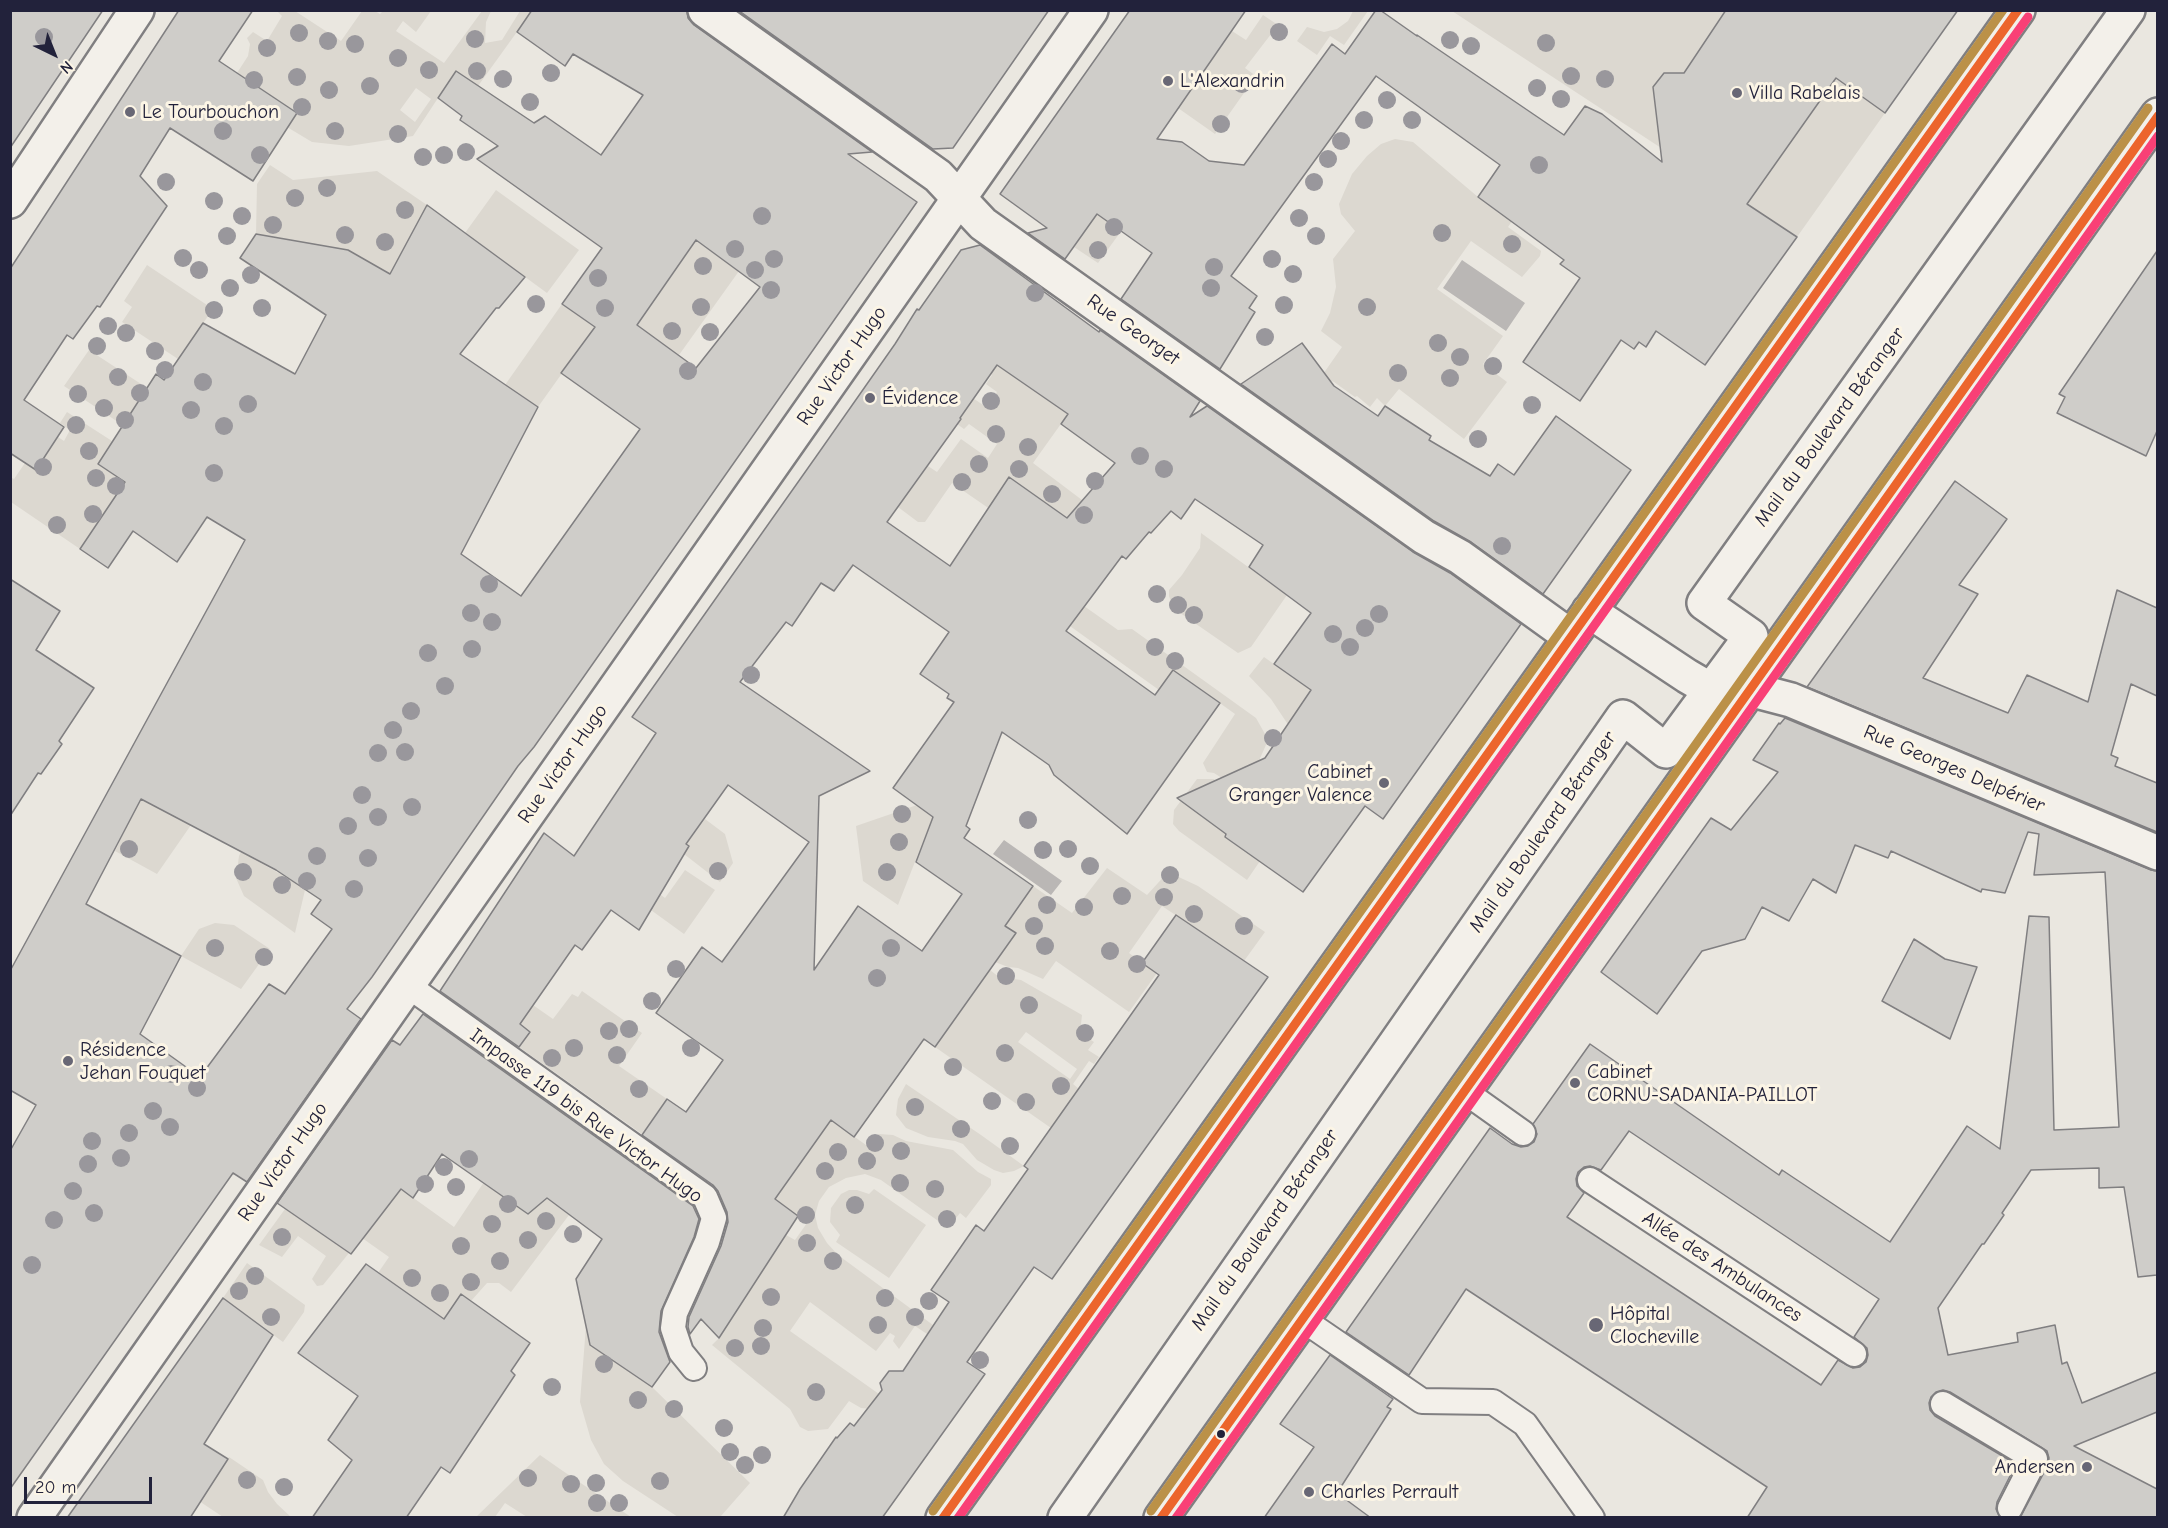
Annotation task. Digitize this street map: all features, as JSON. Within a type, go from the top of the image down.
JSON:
[{"type":"street","points":[[10,201],[136,10]]},
{"type":"street","name":"Rue Georget","points":[[705,10],[938,176],[983,224],[1424,537],[1580,624],[1711,690]]},
{"type":"street","name":"Rue Victor Hugo","points":[[34,1518],[1091,10]]},
{"type":"street","points":[[943,1518],[2018,10]]},
{"type":"street","name":"Mail du Boulevard Béranger","points":[[1065,1518],[1623,717],[1666,751],[1751,636],[1704,603],[2128,10]]},
{"type":"street","points":[[1161,1518],[2157,114]]},
{"type":"street","name":"Rue Georges Delpérier","points":[[1711,690],[1749,689],[1791,700],[2157,853]]},
{"type":"lane","name":"Impasse 119 bis Rue Victor Hugo","points":[[407,986],[705,1197],[714,1218],[707,1242],[675,1313],[673,1328],[681,1352],[694,1368]]},
{"type":"lane","points":[[1464,1091],[1523,1133]]},
{"type":"lane","name":"Allée des Ambulances","points":[[1590,1180],[1854,1354]]},
{"type":"lane","points":[[1302,1319],[1422,1401],[1493,1402],[1524,1424],[1592,1518]]},
{"type":"lane","points":[[1943,1404],[2035,1459],[2010,1508]]},
{"type":"shaded area","points":[[277,11],[295,11],[341,41],[362,11],[375,11],[380,14],[383,11],[431,11],[416,32],[403,21],[396,31],[444,63],[482,11],[491,11],[486,22],[485,43],[502,40],[520,11],[532,11],[478,86],[438,98],[413,136],[349,146],[312,142],[287,127],[297,113],[237,73],[248,56],[250,44],[247,38],[253,32],[267,41],[282,16]],"holes":[[[416,88],[431,99],[415,122],[400,110]]]},
{"type":"shaded area","points":[[1353,11],[1368,11],[1344,45],[1330,36],[1317,55],[1297,41],[1307,27],[1324,32],[1337,29],[1348,21]]},
{"type":"shaded area","points":[[1452,11],[1785,11],[1853,81],[1854,91],[1885,113],[1797,237]]},
{"type":"shaded area","points":[[1263,15],[1278,25],[1245,68],[1256,76],[1215,134],[1178,108],[1232,31],[1246,40]]},
{"type":"shaded area","points":[[1395,139],[1413,142],[1478,197],[1512,221],[1508,227],[1541,251],[1540,256],[1522,277],[1471,241],[1437,289],[1503,336],[1483,364],[1507,382],[1464,439],[1399,389],[1385,406],[1377,398],[1370,407],[1357,396],[1355,397],[1334,382],[1321,377],[1342,347],[1321,331],[1330,313],[1336,287],[1333,259],[1355,231],[1341,214],[1339,204],[1352,174],[1367,156],[1381,144]]},
{"type":"shaded area","points":[[270,165],[293,180],[377,171],[427,205],[390,274],[350,251],[256,234],[257,184]]},
{"type":"shaded area","points":[[1073,184],[1127,223],[1098,263],[1074,247],[1087,228]]},
{"type":"shaded area","points":[[496,190],[579,250],[547,293],[465,233]]},
{"type":"shaded area","points":[[696,241],[739,271],[679,355],[572,290],[602,248],[661,291]]},
{"type":"shaded area","points":[[1462,260],[1525,303],[1506,331],[1443,288]]},
{"type":"shaded area","points":[[147,265],[213,309],[178,359],[122,322],[132,307],[124,301]]},
{"type":"shaded area","points":[[562,304],[595,327],[538,407],[505,385]]},
{"type":"shaded area","points":[[89,350],[161,397],[136,434],[64,386]]},
{"type":"shaded area","points":[[976,350],[1068,414],[1033,463],[1082,500],[1067,518],[1019,484],[997,514],[952,483],[925,522],[918,522],[898,507],[928,466],[937,472],[961,439],[988,458],[997,444],[969,424],[964,429],[957,424],[948,381],[986,407],[997,392],[986,384],[992,375],[970,359]]},
{"type":"shaded area","points":[[67,412],[112,441],[98,464],[125,482],[80,549],[11,502],[10,477],[14,479],[25,463],[36,470],[46,429],[64,441],[70,430],[60,423]]},
{"type":"shaded area","points":[[1201,533],[1287,595],[1251,647],[1238,653],[1173,608],[1169,596],[1169,590],[1200,548]]},
{"type":"shaded area","points":[[1084,606],[1118,630],[1132,629],[1256,718],[1269,738],[1258,763],[1246,766],[1232,786],[1214,773],[1207,772],[1203,763],[1235,714],[1174,670],[1159,690],[1056,616]]},
{"type":"shaded area","points":[[1264,657],[1325,700],[1297,738],[1271,699],[1249,676]]},
{"type":"shaded area","points":[[378,714],[345,917],[305,890],[295,933],[244,896],[236,878],[239,856],[241,852],[291,880]]},
{"type":"shaded area","points":[[1197,779],[1214,779],[1219,784],[1201,808],[1204,818],[1226,834],[1225,837],[1260,861],[1247,880],[1179,831],[1173,824],[1174,810]]},
{"type":"shaded area","points":[[112,784],[191,825],[157,874],[115,851],[126,828],[97,812]]},
{"type":"shaded area","points":[[917,805],[933,816],[898,905],[863,881],[856,826]]},
{"type":"shaded area","points":[[705,819],[725,834],[733,863],[720,882],[684,854],[689,846],[686,844]]},
{"type":"shaded area","points":[[1004,840],[1062,881],[1051,895],[993,854]]},
{"type":"shaded area","points":[[1107,868],[1147,895],[1168,872],[1198,886],[1265,932],[1244,961],[1162,906],[1129,953],[1157,973],[1129,1012],[1056,961],[1043,979],[1018,968],[995,962],[1016,933],[1005,926],[1033,886],[1072,913]]},
{"type":"shaded area","points":[[685,870],[715,890],[684,934],[644,905],[654,890],[665,898]]},
{"type":"shaded area","points":[[215,923],[234,925],[270,949],[241,989],[181,956],[199,929]]},
{"type":"shaded area","points":[[990,970],[999,977],[1021,980],[1082,1015],[1080,1033],[1094,1042],[1088,1050],[1099,1057],[1094,1064],[1089,1061],[1073,1084],[1079,1089],[1051,1128],[935,1047]],"holes":[[[1026,1032],[1077,1069],[1070,1079],[1018,1042]]]},
{"type":"shaded area","points":[[582,991],[642,1033],[619,1066],[667,1099],[642,1134],[519,1047],[529,1032],[516,1022],[530,1003],[553,1019],[572,994],[578,997]]},
{"type":"shaded area","points":[[906,1084],[1024,1166],[1003,1173],[977,1160],[963,1144],[928,1137],[906,1128],[896,1115],[898,1099]]},
{"type":"shaded area","points":[[831,1120],[866,1145],[879,1134],[893,1135],[906,1141],[953,1150],[978,1172],[991,1179],[991,1185],[966,1218],[960,1213],[948,1228],[881,1180],[865,1174],[846,1178],[829,1187],[819,1201],[815,1215],[818,1228],[827,1243],[838,1255],[933,1325],[927,1334],[915,1326],[899,1349],[893,1341],[895,1336],[890,1333],[876,1351],[810,1302],[790,1331],[879,1394],[872,1409],[861,1408],[849,1401],[828,1429],[808,1431],[800,1427],[790,1409],[712,1345],[719,1338],[786,1235],[795,1240],[807,1223],[775,1199]]},
{"type":"shaded area","points":[[380,1174],[454,1227],[484,1182],[528,1213],[547,1199],[569,1215],[511,1292],[499,1283],[487,1283],[471,1301],[461,1294],[444,1319],[378,1273],[389,1257],[355,1233]]},
{"type":"shaded area","points":[[874,1189],[926,1225],[889,1278],[836,1242],[840,1235],[830,1222],[831,1208],[841,1194],[849,1190],[857,1190],[869,1194]]},
{"type":"shaded area","points":[[285,1209],[349,1253],[323,1285],[317,1286],[312,1279],[326,1256],[298,1236],[282,1257],[259,1245]]},
{"type":"shaded area","points":[[247,1263],[305,1305],[304,1312],[283,1342],[223,1298]]},
{"type":"shaded area","points":[[586,1326],[590,1345],[652,1387],[750,1483],[721,1516],[678,1517],[623,1481],[604,1464],[591,1440],[580,1402]]},
{"type":"shaded area","points":[[540,1455],[631,1517],[527,1517],[505,1503],[495,1517],[476,1517]]},
{"type":"shaded area","points":[[229,1457],[263,1480],[277,1504],[291,1517],[223,1517],[199,1501]]},
{"type":"building","points":[[10,10],[103,10],[10,148]]},
{"type":"building","points":[[179,10],[253,10],[219,61],[297,113],[253,181],[170,128],[140,176],[167,206],[100,307],[97,306],[73,339],[67,335],[24,400],[64,427],[36,470],[10,453],[10,269]]},
{"type":"building","points":[[532,10],[687,10],[688,18],[694,25],[872,152],[848,154],[917,202],[580,682],[518,766],[372,977],[347,1009],[361,1019],[247,1182],[233,1173],[10,1489],[10,1151],[36,1105],[10,1090],[10,971],[245,540],[207,517],[177,562],[133,531],[108,568],[80,549],[125,482],[98,464],[156,374],[164,380],[203,323],[295,374],[326,315],[240,258],[256,234],[348,250],[390,274],[427,205],[525,277],[499,308],[496,308],[460,354],[538,407],[461,554],[521,596],[640,429],[561,373],[595,327],[562,304],[602,248],[477,159],[498,146],[460,120],[462,116],[438,98],[456,71],[534,123],[545,116],[601,155],[643,95],[573,54],[565,66],[517,32]],"holes":[[[696,240],[760,287],[696,368],[637,325]],[[141,799],[276,870],[321,900],[311,914],[332,929],[285,994],[269,984],[200,1077],[140,1034],[181,956],[86,904]]]},
{"type":"building","points":[[738,10],[1049,10],[953,148],[933,149]]},
{"type":"building","points":[[1130,10],[1246,10],[1157,139],[1182,142],[1209,161],[1244,165],[1332,44],[1345,54],[1376,10],[1380,10],[1564,135],[1585,106],[1602,114],[1662,162],[1653,87],[1664,73],[1684,73],[1726,10],[1958,10],[1885,113],[1836,78],[1747,204],[1797,237],[1705,365],[1656,331],[1646,347],[1639,342],[1634,349],[1621,340],[1580,401],[1523,362],[1580,278],[1560,264],[1564,260],[1478,197],[1500,165],[1376,76],[1231,276],[1257,296],[1249,308],[1255,312],[1220,369],[1121,299],[1152,253],[1097,214],[1065,259],[1028,233],[1047,228],[1000,194]]},
{"type":"building","points":[[980,245],[1099,332],[1100,330],[1200,401],[1190,417],[1207,406],[1413,552],[1450,573],[1521,624],[1383,819],[1365,806],[1303,892],[1225,837],[1226,834],[1177,798],[1265,758],[1311,690],[1274,664],[1311,613],[1249,567],[1263,545],[1195,499],[1181,519],[1171,511],[1126,559],[1122,556],[1066,631],[1155,695],[1173,670],[1220,703],[1127,834],[1054,775],[1049,765],[1002,732],[966,826],[970,829],[964,838],[1033,886],[1005,926],[1016,933],[935,1047],[924,1039],[854,1137],[831,1120],[775,1199],[798,1216],[719,1338],[701,1319],[690,1334],[689,1317],[721,1246],[728,1222],[727,1212],[713,1185],[642,1135],[667,1099],[686,1112],[723,1060],[656,1013],[702,947],[722,962],[809,842],[728,785],[686,844],[689,846],[639,930],[611,910],[582,950],[575,945],[520,1024],[530,1032],[519,1047],[440,991],[544,833],[574,856],[656,733],[632,717],[895,344],[917,309],[919,310],[961,250]],"holes":[[[997,365],[1068,414],[1061,424],[1115,463],[1067,518],[1009,477],[950,566],[887,522]],[[853,565],[949,632],[920,674],[949,694],[947,698],[954,702],[893,788],[933,817],[916,862],[962,894],[922,951],[858,906],[814,970],[819,796],[870,771],[740,682],[786,622],[792,626],[821,583],[834,591]]]},
{"type":"building","points":[[2157,251],[2157,431],[2146,456],[2057,413],[2065,397],[2059,394]]},
{"type":"building","points":[[1302,343],[1334,386],[1378,416],[1385,406],[1431,436],[1429,440],[1490,476],[1498,464],[1514,475],[1556,416],[1631,470],[1543,594],[1471,542],[1434,521],[1241,384]]},
{"type":"building","points":[[1955,481],[2007,519],[1959,585],[1978,594],[1923,678],[2008,713],[2027,675],[2088,702],[2117,590],[2157,608],[2157,696],[2131,684],[2111,755],[2118,758],[2115,766],[2157,783],[2157,832],[1807,687]]},
{"type":"building","points":[[10,579],[60,611],[36,650],[94,688],[59,741],[62,744],[41,774],[38,773],[10,816]]},
{"type":"building","points":[[1785,718],[2157,871],[2157,1275],[2138,1277],[2124,1187],[2099,1188],[2099,1168],[2031,1170],[2002,1213],[2004,1215],[1938,1308],[1948,1355],[2018,1342],[2017,1333],[2055,1325],[2062,1364],[2067,1362],[2082,1403],[2157,1372],[2157,1412],[2074,1446],[2157,1489],[2157,1518],[2020,1518],[2048,1465],[2047,1451],[1950,1392],[1943,1390],[1936,1392],[1929,1403],[1930,1410],[1935,1416],[2016,1464],[1997,1502],[1996,1509],[2000,1518],[1747,1518],[1767,1487],[1466,1289],[1409,1375],[1346,1332],[1490,1128],[1512,1144],[1521,1147],[1534,1142],[1537,1134],[1533,1124],[1590,1044],[1779,1175],[1782,1170],[1890,1242],[1967,1126],[2000,1149],[2029,916],[2049,917],[2054,1130],[2119,1127],[2105,872],[2034,875],[2039,834],[2028,832],[2005,893],[1982,889],[1981,892],[1891,851],[1888,858],[1855,845],[1836,893],[1813,879],[1789,921],[1762,907],[1745,939],[1702,951],[1657,1014],[1601,972],[1711,818],[1731,830],[1778,772],[1753,760]],"holes":[[[1629,1131],[1879,1299],[1854,1337],[1867,1348],[1866,1362],[1860,1367],[1853,1368],[1838,1360],[1821,1385],[1567,1217],[1584,1193],[1577,1186],[1578,1172],[1590,1166],[1601,1170]]]},
{"type":"building","points":[[1176,915],[1268,977],[1052,1279],[1034,1267],[967,1362],[985,1374],[882,1518],[783,1518],[836,1437],[850,1423],[854,1426],[882,1390],[880,1383],[889,1371],[903,1371],[949,1302],[931,1290],[976,1225],[984,1231],[1028,1169],[1024,1166],[1159,975],[1142,963]]},
{"type":"building","points":[[1914,939],[1945,959],[1977,967],[1950,1039],[1882,1001]]},
{"type":"building","points":[[423,1014],[693,1206],[699,1219],[694,1237],[661,1311],[659,1332],[670,1362],[652,1387],[590,1345],[576,1279],[602,1239],[547,1198],[528,1214],[442,1154],[413,1198],[401,1189],[351,1254],[277,1203],[392,1040],[400,1045]]},
{"type":"building","points":[[366,1264],[444,1319],[461,1294],[530,1343],[511,1371],[515,1375],[450,1473],[441,1467],[406,1518],[312,1518],[352,1460],[328,1440],[358,1396],[298,1353]]},
{"type":"building","points":[[223,1298],[273,1335],[204,1444],[228,1459],[190,1518],[67,1518]]},
{"type":"building","points":[[1330,1355],[1393,1399],[1387,1407],[1391,1409],[1337,1493],[1371,1518],[1264,1518],[1314,1447],[1280,1424]]},
{"type":"transit line","points":[[933,1511],[2003,10]]},
{"type":"transit line","points":[[943,1518],[2018,10]]},
{"type":"transit line","points":[[958,1518],[2028,17]]},
{"type":"transit line","points":[[1151,1511],[2148,108]]},
{"type":"transit line","points":[[1161,1518],[2158,116]]},
{"type":"transit line","points":[[1176,1518],[2158,136]]},
{"type":"place","name":"L'Alexandrin","points":[[1168,81]]},
{"type":"place","name":"Villa Rabelais","points":[[1737,93]]},
{"type":"place","name":"Le Tourbouchon","points":[[130,112]]},
{"type":"place","name":"Évidence","points":[[870,398]]},
{"type":"place","name":"Cabinet Granger Valence","points":[[1384,783]]},
{"type":"place","name":"Résidence Jehan Fouquet","points":[[68,1061]]},
{"type":"place","name":"Cabinet CORNU-SADANIA-PAILLOT","points":[[1575,1083]]},
{"type":"place","name":"Hôpital Clocheville","points":[[1596,1325]]},
{"type":"place","name":"Andersen","points":[[2087,1467]]},
{"type":"place","name":"Charles Perrault","points":[[1309,1492]]}]
